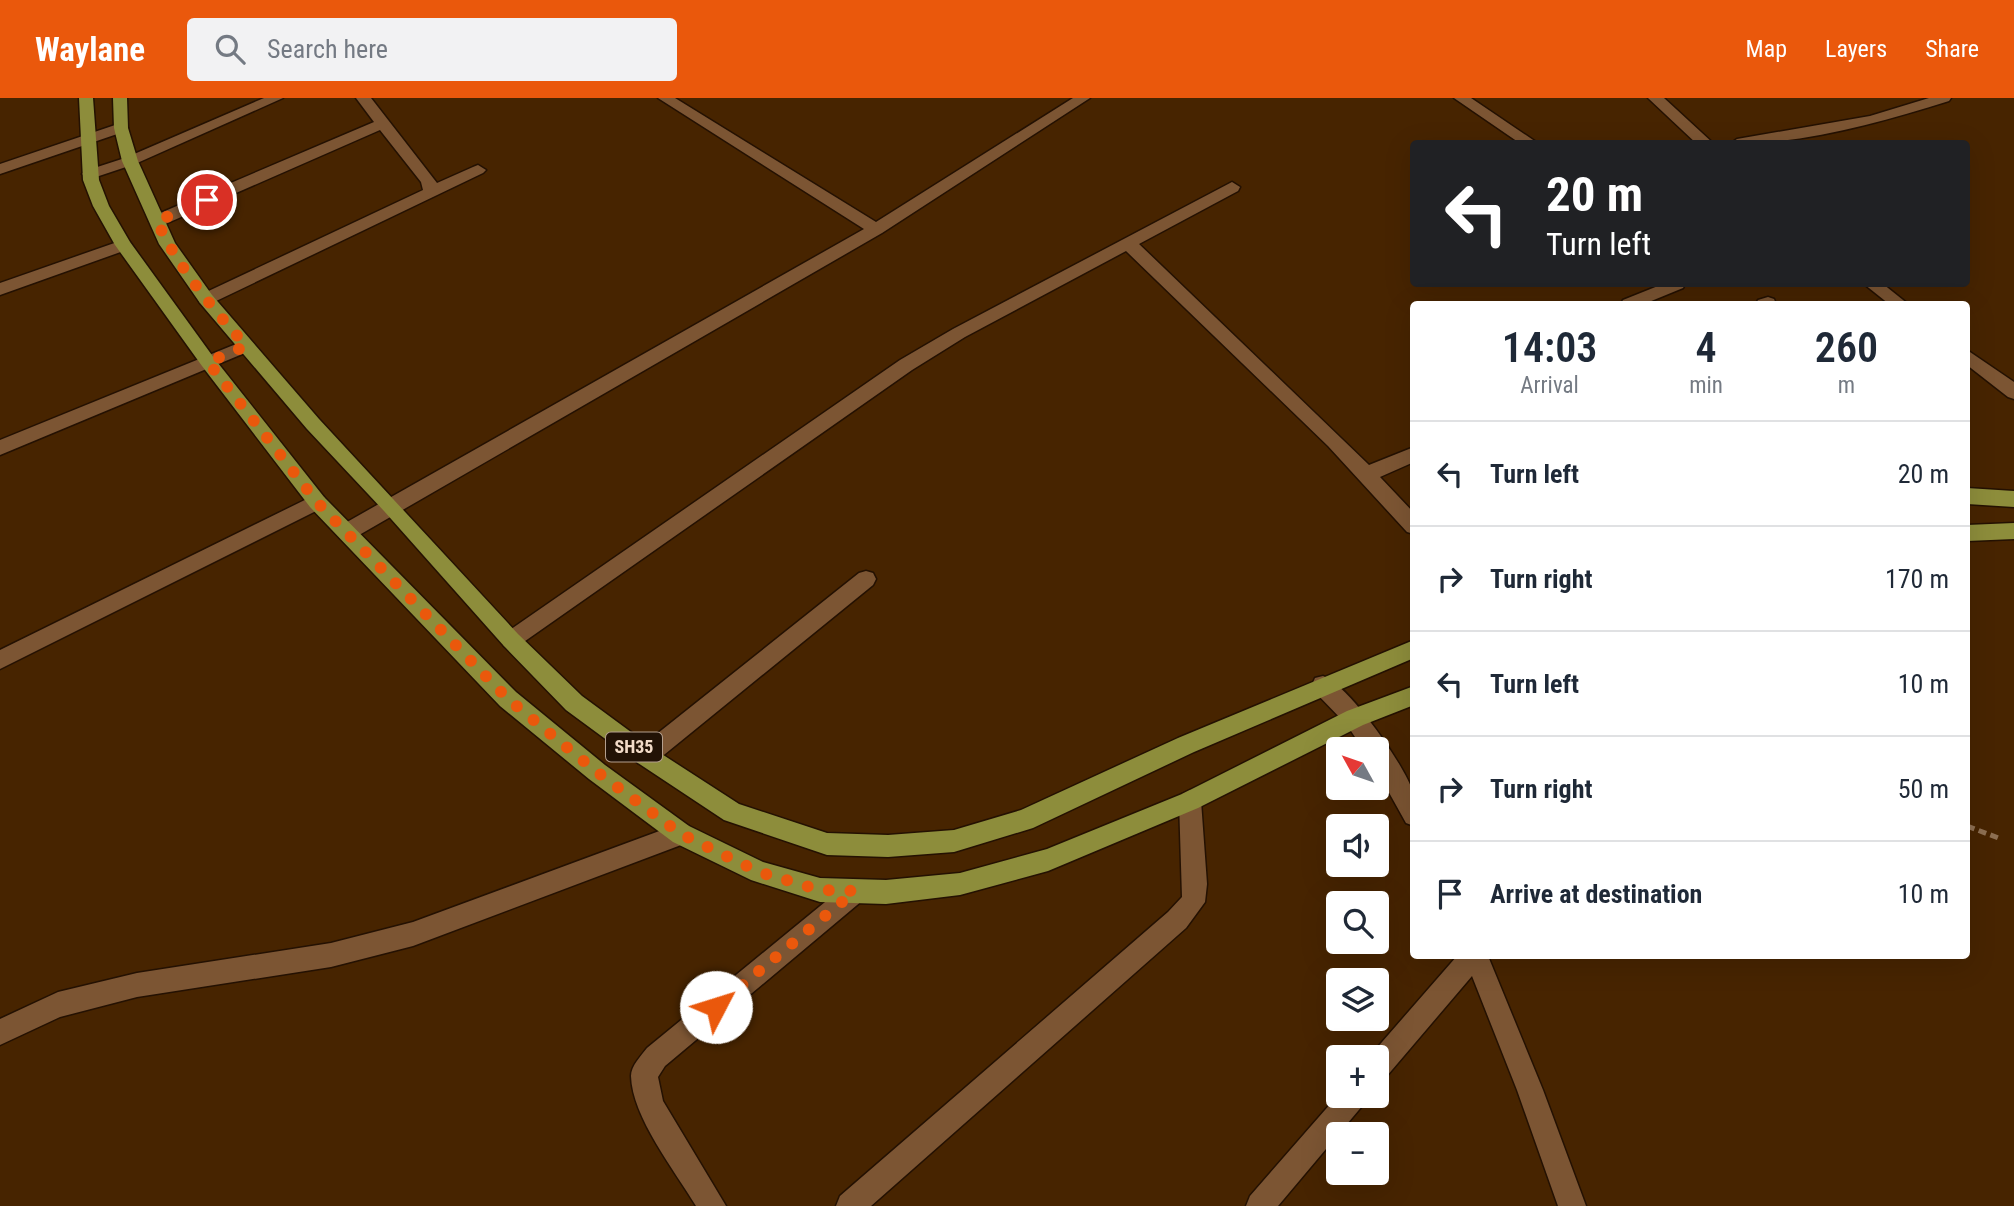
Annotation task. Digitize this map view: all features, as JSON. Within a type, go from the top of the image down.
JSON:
[{"type":"main road","name":"SH35","points":[[86,98],[90,174],[101,206],[123,245],[208,362],[317,502],[508,699],[597,772],[681,834],[759,872],[820,890],[886,892],[960,884],[1048,860],[1190,801],[1355,718],[1410,697]]},
{"type":"main road","name":"SH35","points":[[120,98],[121,128],[130,161],[167,244],[206,299],[246,346],[313,424],[511,640],[574,703],[646,756],[732,812],[827,844],[888,846],[954,841],[1025,820],[1323,685],[1371,669],[1410,651]]},
{"type":"main road","points":[[1970,496],[2014,499]]},
{"type":"main road","points":[[1970,533],[2014,531]]},
{"type":"street","points":[[90,174],[130,161],[276,98]]},
{"type":"street","points":[[363,98],[428,181],[432,192]]},
{"type":"street","points":[[665,98],[876,229]]},
{"type":"street","points":[[346,532],[876,229],[1083,98]]},
{"type":"street","points":[[1461,98],[1526,140]]},
{"type":"street","points":[[1654,98],[1702,140]]},
{"type":"street","points":[[1760,140],[1872,120],[1944,98]]},
{"type":"street","points":[[157,221],[383,123]]},
{"type":"street","points":[[0,169],[121,128]]},
{"type":"street","points":[[206,299],[478,170]]},
{"type":"street","points":[[511,640],[906,365],[959,333],[1232,187]]},
{"type":"street","points":[[1128,243],[1335,441],[1410,522]]},
{"type":"street","points":[[0,289],[123,245]]},
{"type":"street","points":[[1636,301],[1670,287]]},
{"type":"street","points":[[1876,287],[1896,301]]},
{"type":"street","points":[[0,448],[246,346]]},
{"type":"street","points":[[1970,358],[2014,393]]},
{"type":"street","points":[[1366,475],[1410,456]]},
{"type":"street","points":[[0,660],[317,502]]},
{"type":"street","points":[[646,756],[866,579]]},
{"type":"street","points":[[1323,685],[1355,718],[1368,737]]},
{"type":"street","points":[[1390,773],[1410,808]]},
{"type":"street","points":[[850,1206],[1177,920],[1193,902],[1195,884],[1190,801]]},
{"type":"street","points":[[0,1032],[58,1005],[137,985],[331,955],[413,934],[681,834]]},
{"type":"street","points":[[712,1206],[651,1106],[644,1074],[656,1057],[855,891]]},
{"type":"street","points":[[1389,1054],[1472,959]]},
{"type":"street","points":[[1476,959],[1530,1090],[1572,1206]]},
{"type":"street","points":[[1259,1206],[1344,1108]]},
{"type":"path","points":[[1970,827],[2001,839]]},
{"type":"route","points":[[207,200],[157,221],[167,244],[206,299],[246,346],[208,362],[317,502],[508,699],[597,772],[681,834],[759,872],[820,890],[855,891],[716,1007]]}]
